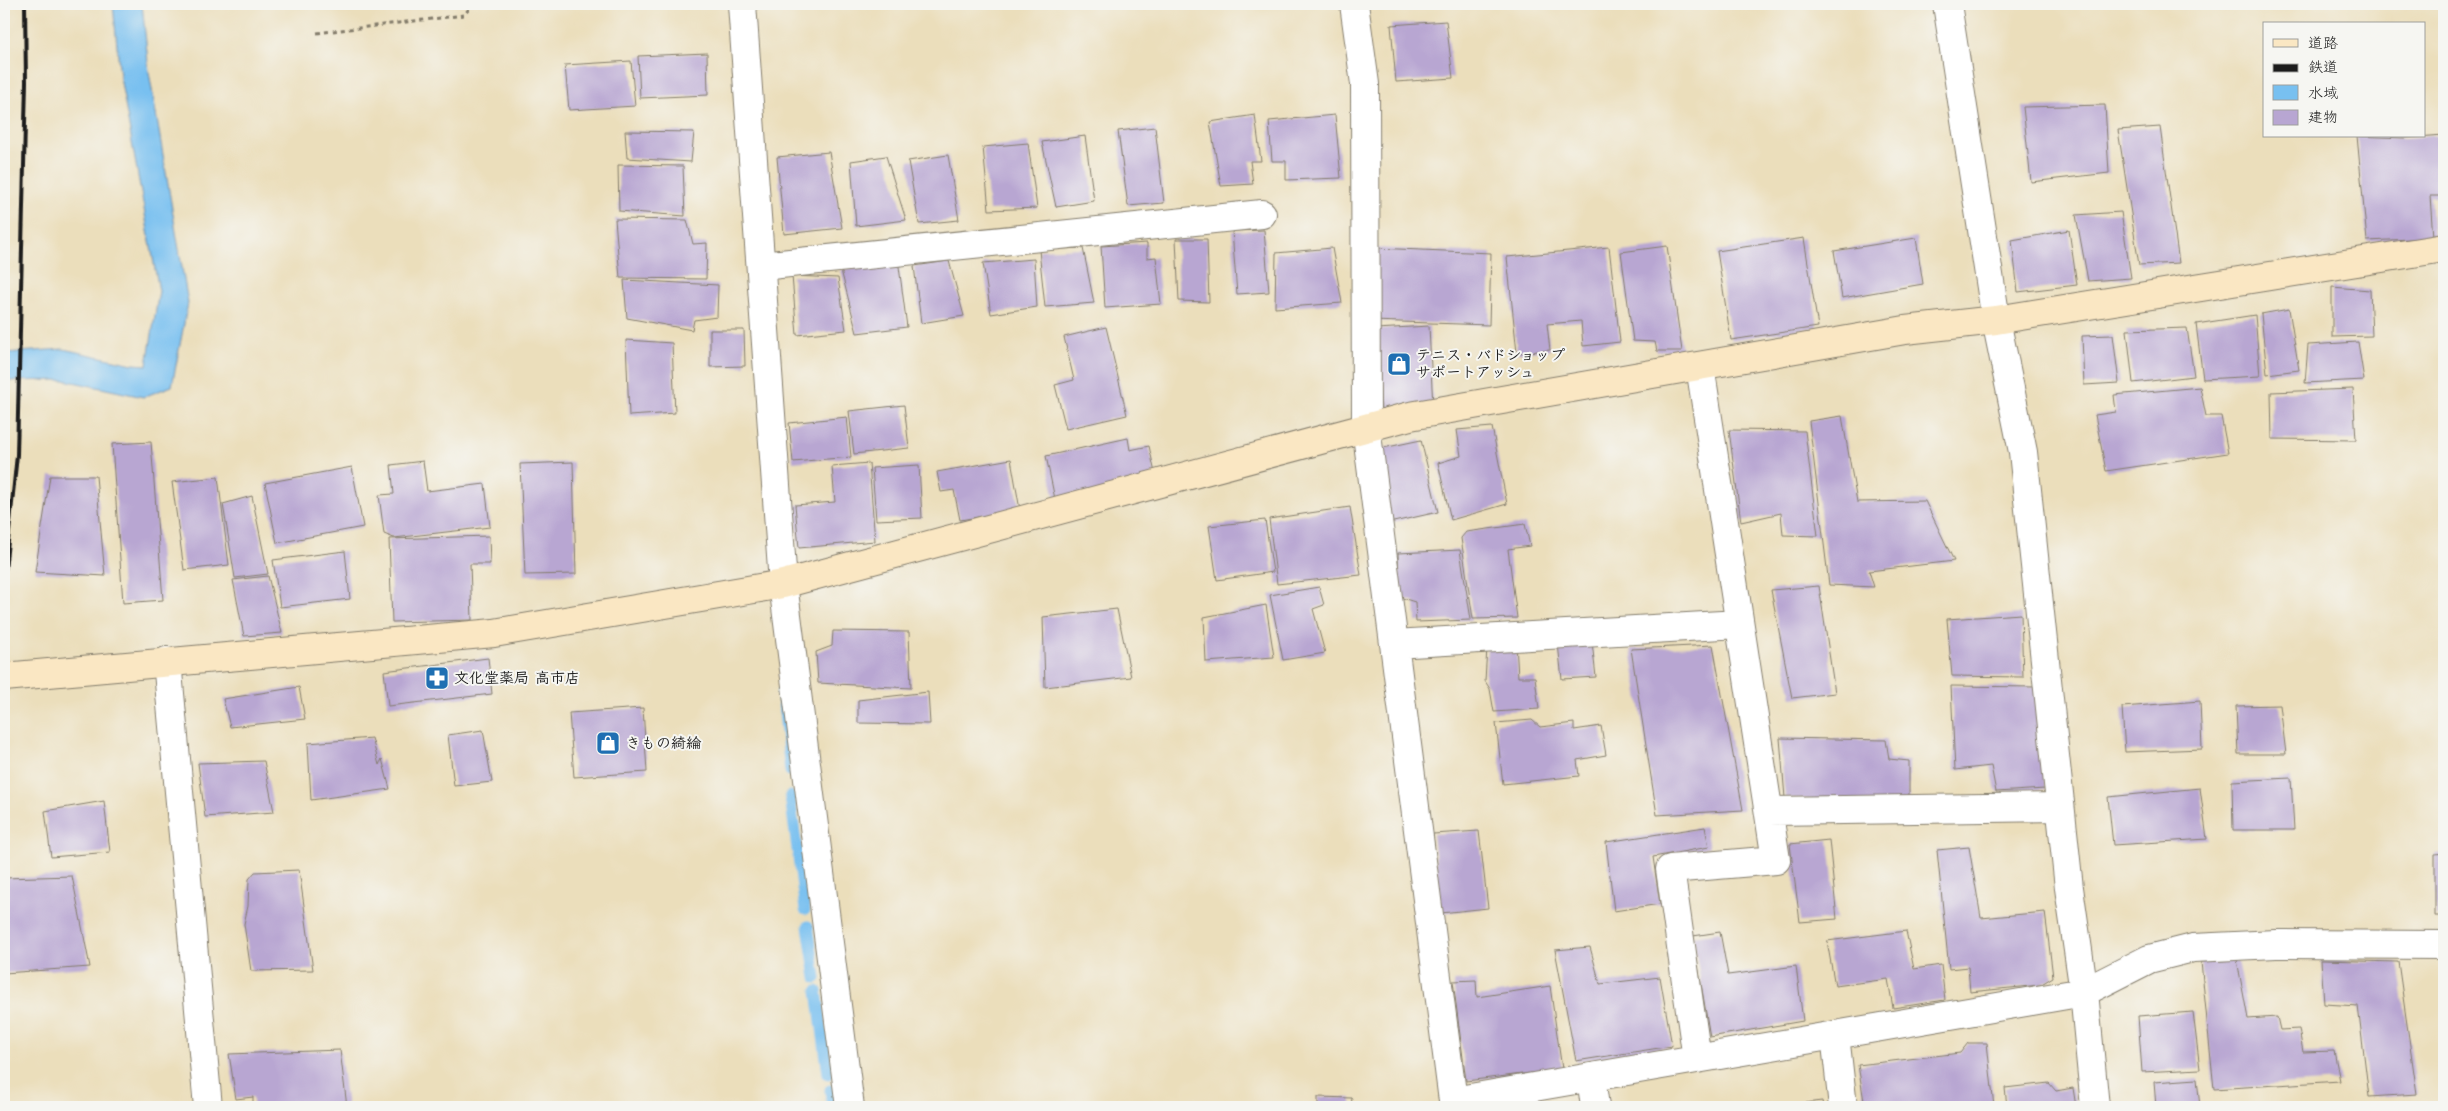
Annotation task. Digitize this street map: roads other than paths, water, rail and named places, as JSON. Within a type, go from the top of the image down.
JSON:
[{"type":"street","points":[[742,4],[783,584],[850,1107]]},
{"type":"street","points":[[1354,4],[1365,84],[1366,427],[1454,1104],[1591,1077],[2084,992],[2149,959],[2193,948],[2276,944],[2444,945]]},
{"type":"street","points":[[1947,4],[1996,320],[2024,452],[2060,807],[2084,992],[2095,1107]]},
{"type":"street","points":[[761,266],[1262,214]]},
{"type":"street","points":[[4,677],[494,633],[783,584],[1410,416],[1905,330],[1996,320],[2444,248]]},
{"type":"street","points":[[1697,1059],[1670,869],[1776,860],[1700,366]]},
{"type":"street","points":[[1394,644],[1739,624]]},
{"type":"street","points":[[167,661],[208,1107]]},
{"type":"street","points":[[1769,811],[2060,807]]},
{"type":"street","points":[[1835,1035],[1843,1107]]},
{"type":"street","points":[[1591,1077],[1595,1107]]},
{"type":"water","points":[[113,4],[142,4],[149,72],[188,303],[172,386],[143,397],[64,380],[4,381],[4,353],[63,349],[133,364],[147,365],[159,291],[120,77]]},
{"type":"waterway","points":[[782,692],[790,771]]},
{"type":"waterway","points":[[790,796],[805,910]]},
{"type":"waterway","points":[[808,926],[816,978]]},
{"type":"waterway","points":[[817,991],[828,1074]]},
{"type":"waterway","points":[[830,1090],[832,1107]]},
{"type":"railway","points":[[4,580],[17,455],[26,82],[25,4]]},
{"type":"place","name":"テニス・バドショップ サポートアッシュ","points":[[1399,364]]},
{"type":"place","name":"文化堂薬局 高市店","points":[[437,678]]},
{"type":"place","name":"きもの綺綸","points":[[608,743]]}]
